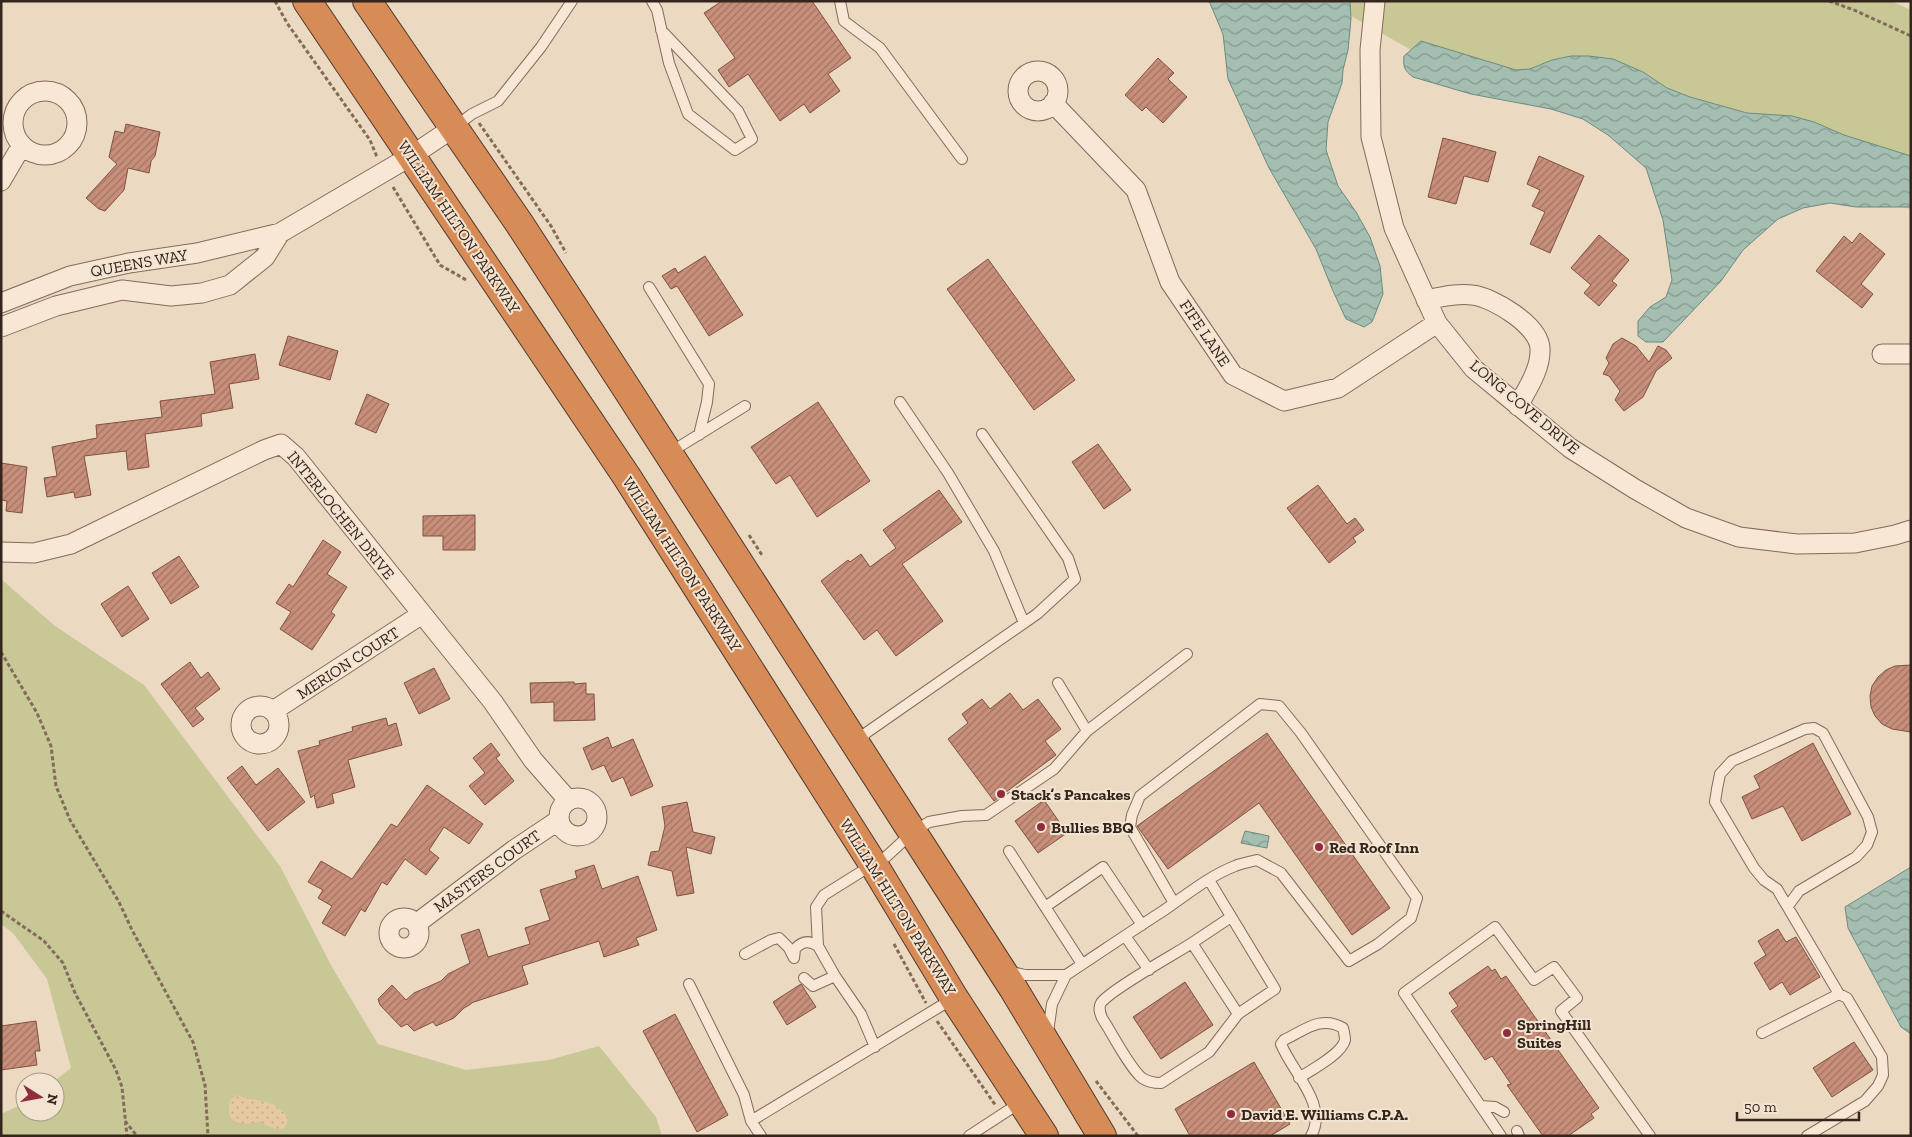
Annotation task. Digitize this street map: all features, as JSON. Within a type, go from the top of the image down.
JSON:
[{"type":"highway","name":"WILLIAM HILTON PARKWAY","points":[[307,1],[627,477],[874,865],[954,998],[1044,1136]]},
{"type":"highway","points":[[368,1],[519,223],[668,453],[1001,969],[1102,1136]]},
{"type":"street","name":"LONG COVE DRIVE","points":[[1375,1],[1370,50],[1371,137],[1394,228],[1437,324],[1474,369],[1570,448],[1635,489],[1686,518],[1740,537],[1798,544],[1854,543],[1911,530]]},
{"type":"street","name":"FIFE LANE","points":[[1053,103],[1136,190],[1170,282],[1234,374],[1284,401],[1338,388],[1437,324]]},
{"type":"street","name":"QUEENS WAY","points":[[1,303],[70,276],[129,263],[197,254],[280,233],[411,156],[453,128]]},
{"type":"street","points":[[1,181],[22,145]]},
{"type":"street","name":"QUEENS WAY","points":[[1,327],[56,306],[122,290],[171,296],[202,293],[230,285],[265,256],[280,233]]},
{"type":"street","points":[[1426,300],[1452,295],[1473,295],[1518,316],[1534,334],[1540,348],[1539,362],[1518,406]]},
{"type":"street","points":[[1882,354],[1911,354]]},
{"type":"street","name":"INTERLOCHEN DRIVE","points":[[2,551],[34,554],[71,544],[264,450],[281,444],[296,457],[494,702],[533,760],[568,800]]},
{"type":"street","name":"MERION COURT","points":[[273,711],[422,614]]},
{"type":"street","points":[[582,798],[590,801],[595,806],[597,821],[589,833],[574,836],[562,827],[559,820],[560,812],[562,806],[568,800],[582,798]]},
{"type":"street","name":"MASTERS COURT","points":[[416,924],[514,850],[559,820]]},
{"type":"lane","points":[[453,128],[472,114],[498,101],[541,47],[572,1]]},
{"type":"lane","points":[[652,1],[657,10],[661,30],[669,64],[688,114],[735,150],[752,139],[738,111],[661,30]]},
{"type":"lane","points":[[840,1],[844,21],[880,48],[962,159]]},
{"type":"lane","points":[[648,287],[709,384],[707,402],[699,435]]},
{"type":"lane","points":[[900,402],[948,473],[994,551],[1024,624]]},
{"type":"lane","points":[[668,453],[746,406]]},
{"type":"lane","points":[[856,744],[866,733],[1038,614],[1075,579],[1068,558],[982,434]]},
{"type":"lane","points":[[875,1047],[861,1014],[834,976],[818,946],[816,908],[824,895],[874,865],[913,832],[929,822],[962,816],[986,815],[1054,769],[1086,731],[1187,654]]},
{"type":"lane","points":[[1058,683],[1086,731]]},
{"type":"lane","points":[[1047,1043],[1052,1004],[1066,975],[1174,904],[1209,880],[1234,866],[1257,860],[1281,873],[1349,961],[1378,944],[1411,918],[1417,898],[1301,734],[1279,706],[1260,704],[1140,796],[1132,815],[1130,827],[1174,904]]},
{"type":"lane","points":[[1788,906],[1799,892],[1856,857],[1866,845],[1872,832],[1868,817],[1823,733],[1814,728],[1805,729],[1732,761],[1720,774],[1716,802],[1754,868],[1764,880],[1777,889],[1839,994],[1847,998],[1882,1057],[1883,1075],[1878,1086],[1865,1101],[1807,1136]]},
{"type":"lane","points":[[1009,851],[1082,964]]},
{"type":"lane","points":[[1045,907],[1103,868],[1142,925]]},
{"type":"lane","points":[[1209,880],[1275,989],[1238,1014],[1209,1052],[1196,1062],[1161,1083],[1153,1083],[1144,1079],[1132,1066],[1102,1018],[1099,1009],[1101,1003],[1115,991],[1231,917]]},
{"type":"lane","points":[[1501,1136],[1404,993],[1494,927],[1534,980],[1554,967],[1566,983],[1577,998],[1561,1012],[1650,1136]]},
{"type":"lane","points":[[1125,936],[1149,970]]},
{"type":"lane","points":[[745,954],[771,940],[779,938],[789,948],[794,958],[794,949],[800,943],[811,942],[818,946]]},
{"type":"lane","points":[[1192,943],[1238,1014]]},
{"type":"lane","points":[[1001,969],[1025,974],[1066,975]]},
{"type":"lane","points":[[804,978],[813,986],[834,976]]},
{"type":"lane","points":[[689,984],[744,1095],[751,1121],[760,1136]]},
{"type":"lane","points":[[1762,1033],[1839,994]]},
{"type":"lane","points":[[751,1121],[954,998]]},
{"type":"lane","points":[[1299,1078],[1342,1047],[1345,1039],[1343,1028],[1335,1023],[1321,1021],[1284,1040],[1281,1044],[1299,1078],[1309,1093],[1317,1118],[1315,1129],[1311,1136]]},
{"type":"lane","points":[[970,1136],[1022,1101]]},
{"type":"lane","points":[[1481,1106],[1495,1107],[1504,1112]]},
{"type":"path","points":[[274,1],[287,23],[370,140],[384,172],[440,264]]},
{"type":"path","points":[[1829,1],[1854,10],[1911,36]]},
{"type":"path","points":[[1,652],[38,714],[48,738],[51,746],[56,786],[70,820],[119,902],[180,1021],[193,1042],[206,1085],[208,1136]]},
{"type":"path","points":[[1,911],[44,941],[63,963],[84,1011],[116,1070],[122,1087],[126,1136]]},
{"type":"path","points":[[124,1120],[137,1136]]},
{"type":"shaded area","points":[[1325,1],[1891,1],[1911,10],[1911,209],[1748,172],[1441,67]]},
{"type":"shaded area","points":[[1,579],[55,626],[144,685],[280,866],[332,967],[378,1044],[466,1070],[549,1060],[599,1046],[656,1117],[662,1136],[1,1136],[1,1114],[15,1108],[15,1122],[65,1122],[65,1073],[71,1068],[47,979],[13,933],[1,924]]},
{"type":"sand","points":[[237,1095],[277,1107],[288,1119],[286,1125],[284,1128],[277,1129],[260,1122],[246,1124],[236,1122],[229,1115],[229,1108],[230,1100]]},
{"type":"water","points":[[1209,1],[1350,1],[1351,19],[1348,50],[1342,83],[1328,122],[1326,150],[1338,186],[1370,237],[1380,266],[1383,294],[1372,322],[1364,327],[1346,319],[1316,249],[1269,168],[1228,79],[1223,34]]},
{"type":"water","points":[[1421,41],[1516,70],[1530,69],[1552,60],[1571,56],[1613,59],[1643,72],[1667,88],[1690,97],[1747,113],[1792,116],[1814,122],[1844,135],[1911,156],[1911,207],[1856,207],[1830,203],[1803,208],[1778,219],[1743,250],[1721,281],[1663,342],[1646,342],[1638,336],[1638,321],[1650,307],[1666,297],[1672,280],[1663,220],[1646,168],[1608,135],[1583,119],[1551,109],[1471,94],[1413,77],[1405,68],[1404,56]]},
{"type":"water","points":[[1245,831],[1269,836],[1267,848],[1241,843]]},
{"type":"water","points":[[1911,867],[1911,1034],[1901,1027],[1848,928],[1845,907]]},
{"type":"building","points":[[722,1],[812,1],[851,58],[828,74],[840,91],[810,113],[804,104],[780,121],[748,74],[729,87],[718,70],[735,58],[704,13]]},
{"type":"building","points":[[1158,58],[1174,73],[1168,79],[1187,97],[1163,123],[1146,107],[1142,111],[1125,95]]},
{"type":"building","points":[[126,124],[160,132],[155,156],[151,161],[149,173],[128,168],[124,190],[105,211],[99,209],[86,198],[117,164],[109,157],[115,131],[124,133]]},
{"type":"building","points":[[1443,138],[1496,152],[1488,182],[1464,176],[1456,204],[1428,197]]},
{"type":"building","points":[[1539,156],[1584,176],[1550,253],[1530,244],[1545,212],[1532,206],[1540,190],[1527,184]]},
{"type":"building","points":[[1860,233],[1885,254],[1861,284],[1873,294],[1862,308],[1816,271],[1844,236],[1852,243]]},
{"type":"building","points":[[1599,235],[1629,260],[1612,281],[1617,285],[1599,306],[1584,293],[1591,285],[1571,268]]},
{"type":"building","points":[[705,256],[743,315],[709,336],[677,286],[671,289],[662,276],[675,268],[678,273]]},
{"type":"building","points":[[988,259],[1075,380],[1034,410],[947,289]]},
{"type":"building","points":[[288,336],[338,351],[330,380],[279,365]]},
{"type":"building","points":[[1622,338],[1636,346],[1649,362],[1658,346],[1666,350],[1672,358],[1656,371],[1643,397],[1624,411],[1615,400],[1620,391],[1609,376],[1603,374],[1609,363],[1606,358],[1613,344]]},
{"type":"building","points":[[255,354],[259,379],[229,384],[233,408],[201,414],[202,426],[145,434],[149,467],[128,470],[126,451],[84,456],[91,495],[75,498],[74,492],[47,497],[44,478],[57,476],[52,447],[97,438],[96,425],[162,417],[160,401],[215,394],[210,362]]},
{"type":"building","points":[[367,394],[389,404],[376,433],[355,424]]},
{"type":"building","points":[[818,402],[870,481],[817,517],[790,475],[776,484],[751,447]]},
{"type":"building","points":[[1098,444],[1131,490],[1104,509],[1072,462]]},
{"type":"building","points":[[1,463],[27,467],[22,513],[6,511],[7,501],[1,500]]},
{"type":"building","points":[[1318,485],[1347,524],[1355,518],[1364,530],[1353,538],[1356,542],[1329,563],[1287,508]]},
{"type":"building","points":[[939,490],[962,522],[902,564],[943,621],[896,656],[877,630],[864,640],[821,581],[848,560],[850,562],[861,554],[870,567],[896,548],[883,530]]},
{"type":"building","points":[[475,515],[475,550],[443,550],[443,536],[423,536],[423,516]]},
{"type":"building","points":[[323,540],[341,552],[327,574],[347,587],[331,612],[335,615],[312,650],[280,629],[291,612],[276,603],[289,584],[293,587]]},
{"type":"building","points":[[179,556],[199,587],[171,604],[152,573]]},
{"type":"building","points":[[128,586],[149,619],[122,637],[101,604]]},
{"type":"building","points":[[190,662],[201,678],[208,672],[220,689],[195,708],[204,719],[193,727],[161,684]]},
{"type":"building","points":[[1911,665],[1911,732],[1892,729],[1882,724],[1875,716],[1871,707],[1870,696],[1872,686],[1886,670],[1895,666]]},
{"type":"building","points":[[434,668],[450,699],[419,714],[404,683]]},
{"type":"building","points":[[574,682],[574,684],[586,683],[586,694],[594,694],[595,720],[554,721],[554,702],[531,703],[530,683]]},
{"type":"building","points":[[1010,693],[1023,710],[1038,699],[1061,729],[1045,741],[1056,755],[994,801],[948,739],[968,723],[962,714],[982,699],[990,709]]},
{"type":"building","points":[[386,718],[388,726],[396,723],[402,745],[348,760],[355,787],[332,794],[334,803],[317,808],[314,795],[311,798],[298,751],[320,745],[319,741],[353,731],[352,727]]},
{"type":"building","name":"Red Roof Inn","points":[[1267,733],[1390,908],[1352,935],[1259,803],[1168,869],[1137,826]]},
{"type":"building","points":[[608,737],[612,748],[633,739],[653,786],[631,796],[623,777],[612,782],[604,765],[592,770],[583,748]]},
{"type":"building","points":[[491,743],[500,755],[496,758],[514,781],[485,805],[469,786],[485,773],[473,758]]},
{"type":"building","points":[[1813,743],[1851,814],[1802,841],[1783,806],[1752,819],[1742,797],[1760,788],[1754,776]]},
{"type":"building","points":[[242,766],[256,785],[278,768],[305,802],[268,831],[227,778]]},
{"type":"building","points":[[427,785],[483,824],[469,844],[444,827],[429,850],[439,858],[426,875],[405,859],[387,885],[382,882],[365,912],[361,909],[345,936],[322,923],[332,906],[318,898],[323,890],[308,882],[321,861],[352,879],[391,824],[397,827]]},
{"type":"building","name":"Bullies BBQ","points":[[1044,800],[1067,833],[1038,853],[1015,821]]},
{"type":"building","points":[[687,802],[693,832],[715,837],[711,854],[686,847],[694,893],[677,896],[672,871],[648,865],[651,852],[659,851],[665,826],[662,807]]},
{"type":"building","points":[[594,865],[602,889],[638,876],[657,930],[636,938],[639,945],[604,957],[599,941],[522,966],[528,984],[471,1003],[454,1018],[436,1026],[433,1022],[414,1031],[407,1024],[401,1027],[380,1005],[378,999],[392,985],[406,1000],[414,993],[441,981],[448,974],[470,963],[461,935],[479,929],[488,957],[530,944],[525,928],[550,920],[540,890],[577,878],[575,871]]},
{"type":"building","points":[[1778,929],[1786,942],[1796,937],[1820,977],[1790,995],[1782,982],[1770,990],[1754,963],[1766,955],[1758,941]]},
{"type":"building","name":"SpringHill Suites","points":[[1488,966],[1492,971],[1495,969],[1501,979],[1506,976],[1599,1108],[1591,1114],[1594,1118],[1568,1136],[1543,1136],[1507,1085],[1511,1084],[1492,1056],[1485,1060],[1451,1011],[1458,1006],[1449,993]]},
{"type":"building","points":[[1185,982],[1213,1025],[1161,1059],[1133,1017]]},
{"type":"building","points":[[801,984],[816,1007],[787,1025],[773,1002]]},
{"type":"building","points":[[675,1014],[728,1115],[697,1132],[643,1031]]},
{"type":"building","points":[[36,1021],[40,1051],[35,1051],[37,1065],[1,1070],[1,1026]]},
{"type":"building","points":[[1854,1042],[1873,1070],[1832,1097],[1813,1068]]},
{"type":"building","points":[[1254,1062],[1290,1124],[1270,1136],[1190,1136],[1175,1109]]},
{"type":"place","name":"Stack’s Pancakes","points":[[1001,794]]},
{"type":"place","name":"Bullies BBQ","points":[[1041,827]]},
{"type":"place","name":"Red Roof Inn","points":[[1319,847]]},
{"type":"place","name":"SpringHill Suites","points":[[1507,1033]]},
{"type":"place","name":"David E. Williams C.P.A.","points":[[1231,1114]]}]
